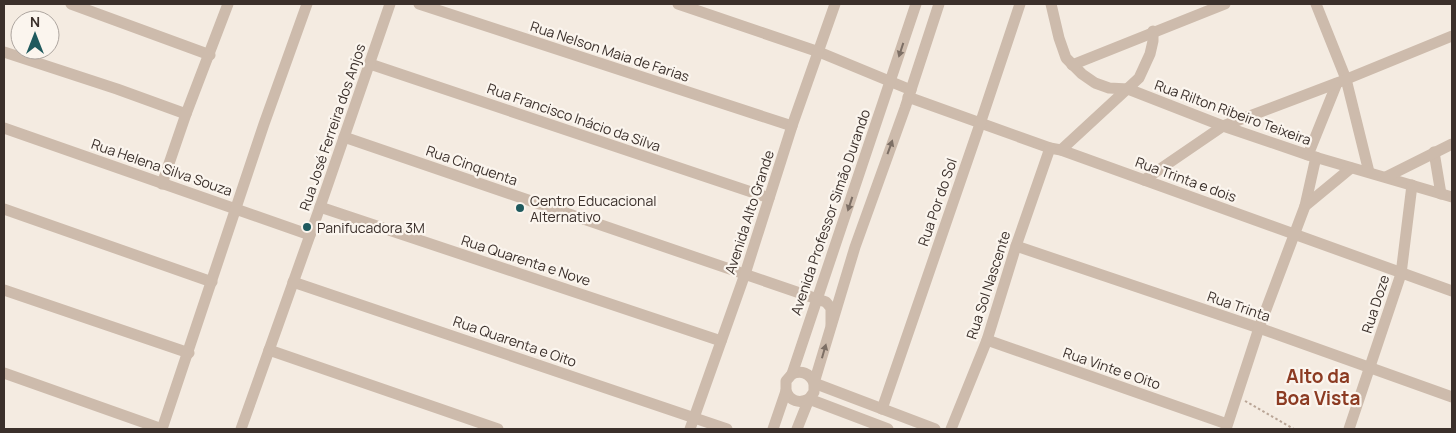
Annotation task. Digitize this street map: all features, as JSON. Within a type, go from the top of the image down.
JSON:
[{"type":"street","points":[[71,4],[210,55]]},
{"type":"street","points":[[162,184],[186,114],[228,4]]},
{"type":"street","points":[[4,373],[162,429],[306,4]]},
{"type":"street","name":"Rua José Ferreira dos Anjos","points":[[244,428],[268,350],[390,4]]},
{"type":"street","name":"Rua Nelson Maia de Farias","points":[[419,4],[792,126]]},
{"type":"street","name":"Rua Trinta e dois","points":[[678,4],[819,52],[891,81],[910,93],[980,124],[1144,180],[1452,291]]},
{"type":"street","name":"Avenida Alto Grande","points":[[690,429],[745,274],[792,126],[835,4]]},
{"type":"street","name":"Avenida Professor Simão Durando","points":[[773,429],[786,391],[786,381],[792,374],[916,4]]},
{"type":"street","points":[[796,429],[814,392],[814,383],[855,247],[910,93],[939,4]]},
{"type":"street","name":"Rua Por do Sol","points":[[882,409],[1020,4]]},
{"type":"street","name":"Rua Rilton Ribeiro Teixeira","points":[[1051,4],[1066,58],[1095,83],[1109,88],[1128,89],[1223,126],[1312,156],[1446,195]]},
{"type":"street","points":[[1072,65],[1225,4]]},
{"type":"street","points":[[1316,4],[1369,172]]},
{"type":"street","points":[[1056,149],[1139,78],[1152,47],[1153,32]]},
{"type":"street","points":[[1144,180],[1223,126],[1452,36]]},
{"type":"street","points":[[4,52],[186,114]]},
{"type":"street","name":"Rua Francisco Inácio da Silva","points":[[370,64],[769,198]]},
{"type":"street","points":[[1227,427],[1259,328],[1305,206],[1312,156],[1341,81]]},
{"type":"street","name":"Rua Helena Silva Souza","points":[[4,128],[310,235]]},
{"type":"street","name":"Rua Cinquenta","points":[[344,137],[817,299]]},
{"type":"street","points":[[1386,177],[1452,144]]},
{"type":"street","name":"Rua Sol Nascente","points":[[951,429],[987,340],[1016,246],[1056,149]]},
{"type":"street","points":[[1434,152],[1446,195]]},
{"type":"street","points":[[1305,206],[1351,168]]},
{"type":"street","name":"Rua Doze","points":[[1349,429],[1401,274],[1412,185]]},
{"type":"street","name":"Rua Quarenta e Nove","points":[[320,207],[721,341]]},
{"type":"street","points":[[4,209],[212,282]]},
{"type":"street","name":"Rua Trinta","points":[[1016,246],[1259,328],[1452,397]]},
{"type":"street","name":"Rua Quarenta e Oito","points":[[293,282],[727,429]]},
{"type":"street","points":[[4,290],[189,353]]},
{"type":"street","points":[[817,299],[830,305],[832,325]]},
{"type":"street","name":"Rua Vinte e Oito","points":[[987,340],[1227,427]]},
{"type":"street","points":[[268,350],[498,429]]},
{"type":"street","points":[[792,374],[796,372],[805,373],[814,383],[935,429]]},
{"type":"street","points":[[786,391],[795,401],[800,402],[809,399],[888,429]]},
{"type":"street","points":[[860,419],[865,402]]},
{"type":"path","points":[[1236,397],[1294,429]]},
{"type":"place","name":"Centro Educacional Alternativo","points":[[520,208]]},
{"type":"place","name":"Panifucadora 3M","points":[[307,227]]},
{"type":"district","name":"Alto da Boa Vista","points":[[1318,387]]}]
